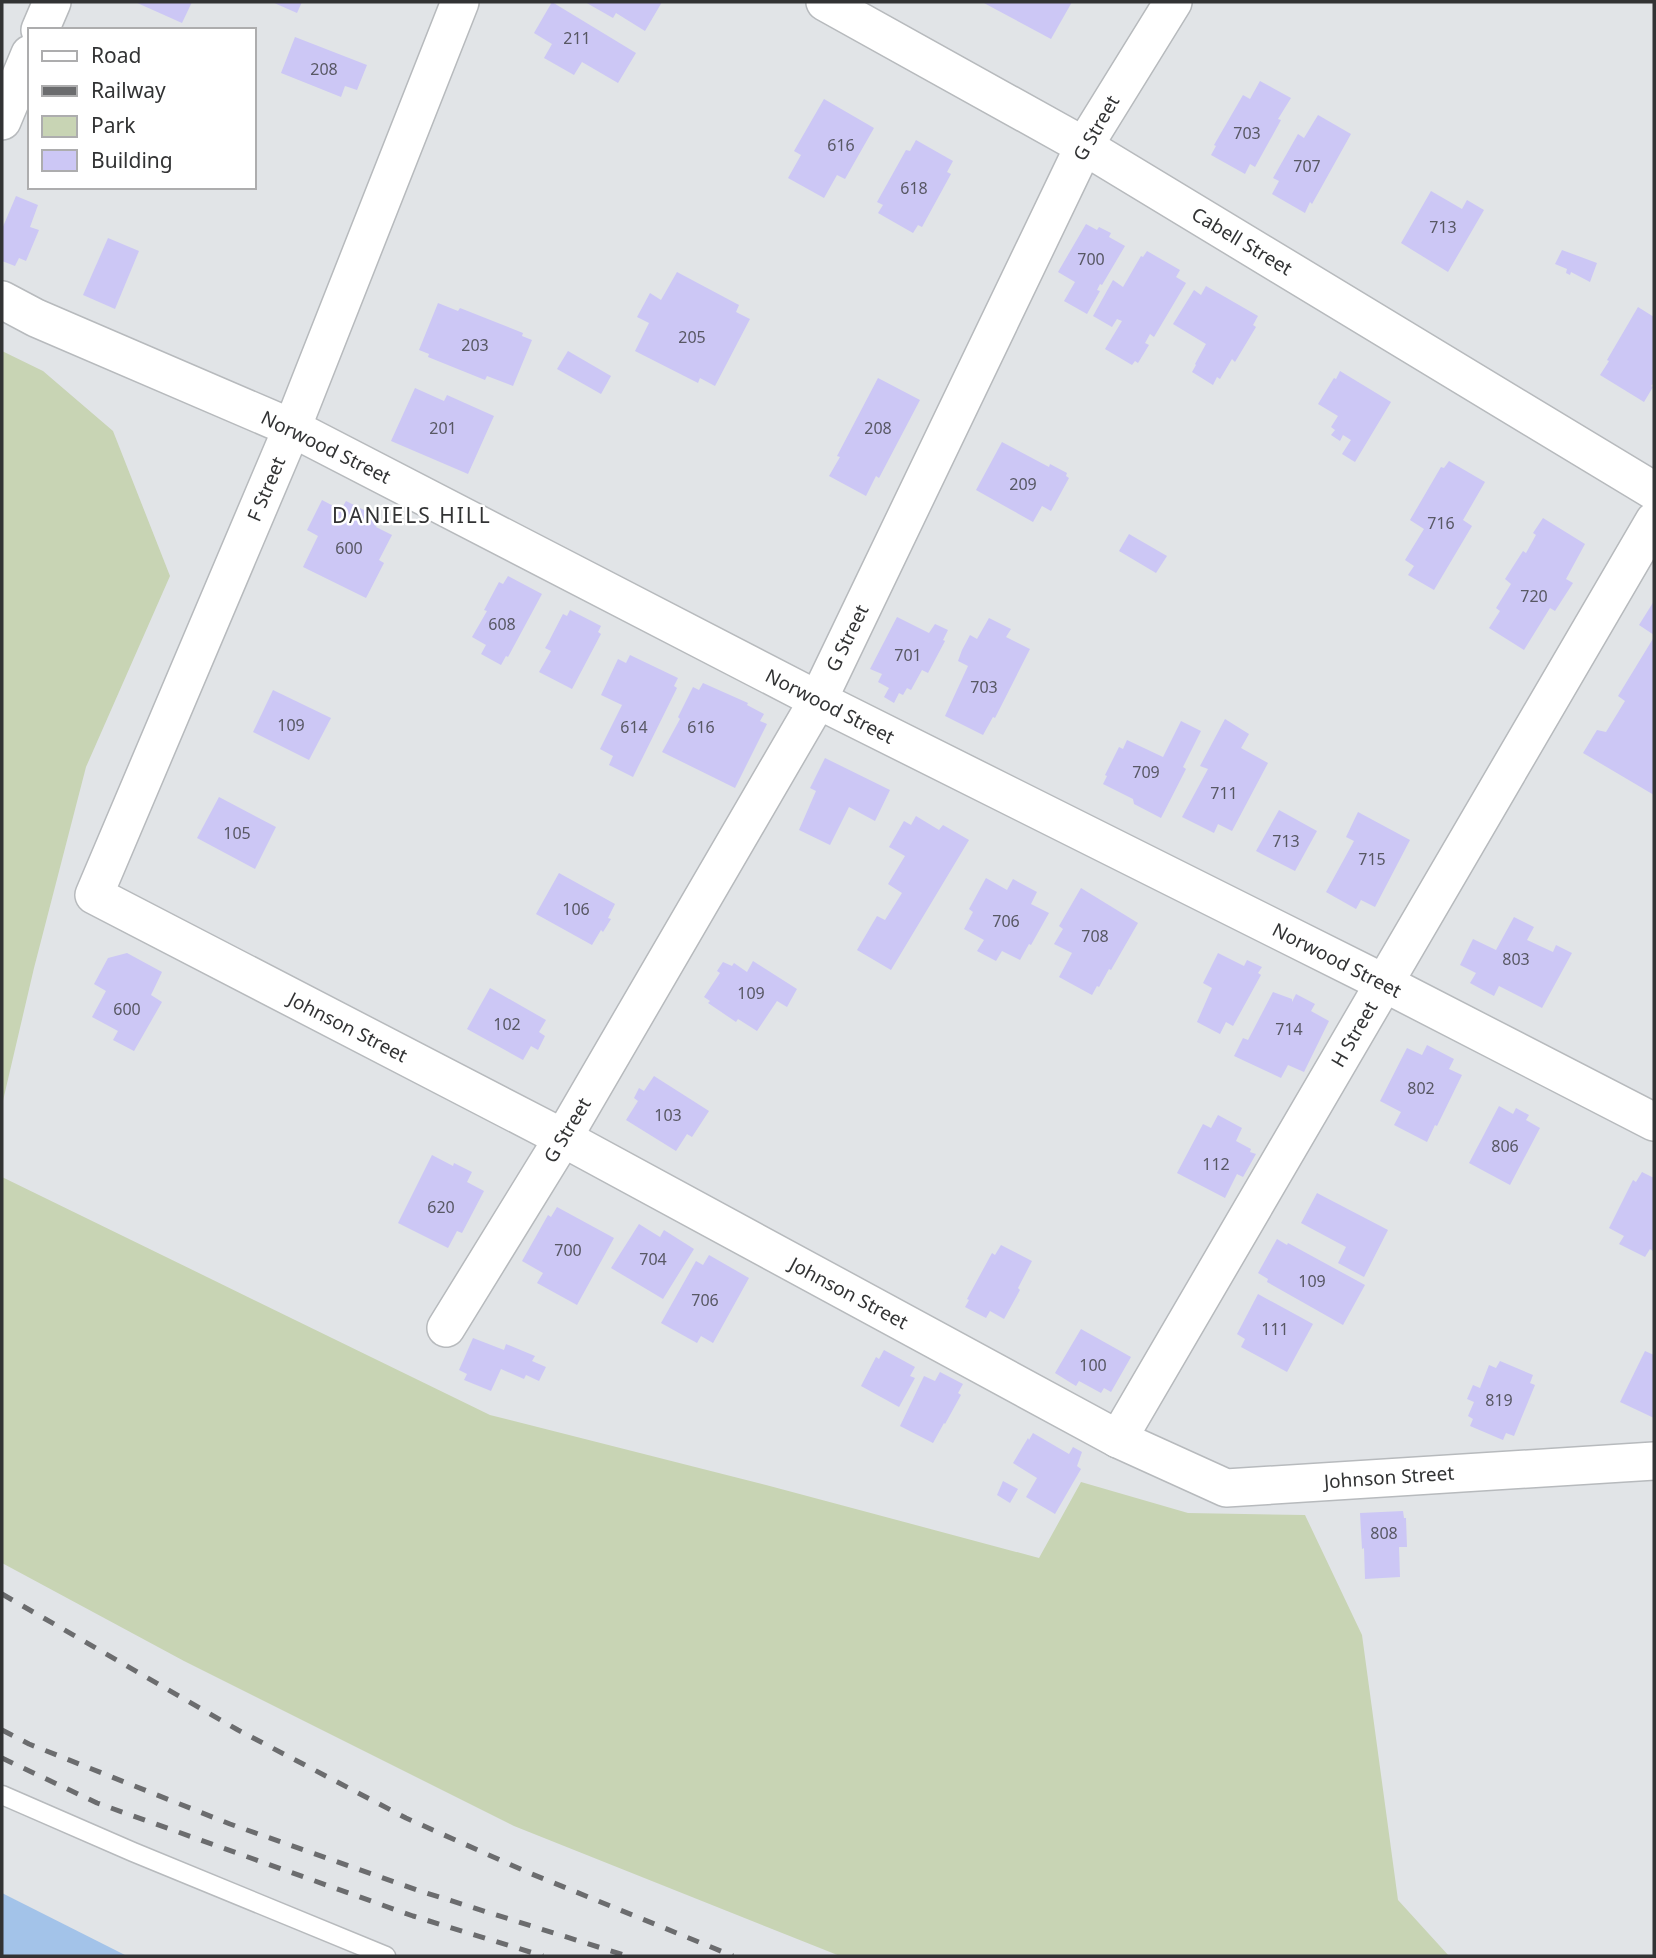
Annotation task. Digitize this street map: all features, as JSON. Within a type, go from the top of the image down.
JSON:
[{"type":"street","points":[[41,28],[52,2]]},
{"type":"street","name":"F Street","points":[[94,895],[292,428],[460,2]]},
{"type":"street","name":"Cabell Street","points":[[825,2],[1084,146],[1654,491]]},
{"type":"street","name":"G Street","points":[[446,1328],[563,1138],[818,700],[1084,146],[1173,2]]},
{"type":"street","points":[[2,121],[28,59]]},
{"type":"street","name":"Norwood Street","points":[[2,300],[36,318],[292,428],[818,700],[1384,983],[1654,1122]]},
{"type":"street","name":"H Street","points":[[1118,1438],[1654,521]]},
{"type":"street","name":"Johnson Street","points":[[94,895],[563,1138],[1118,1438],[1226,1488],[1654,1461]]},
{"type":"lane","points":[[2,1795],[386,1956]]},
{"type":"green space","points":[[2,351],[43,371],[113,431],[170,576],[86,767],[2,1105]]},
{"type":"green space","points":[[2,1177],[490,1415],[1039,1558],[1081,1482],[1188,1513],[1305,1515],[1362,1635],[1398,1900],[1449,1956],[840,1956],[514,1826],[184,1661],[2,1563]]},
{"type":"water","points":[[2,1893],[127,1956],[2,1956]]},
{"type":"building","points":[[135,2],[192,2],[182,23]]},
{"type":"building","points":[[272,2],[302,2],[297,13]]},
{"type":"building","points":[[552,2],[636,53],[618,83],[582,62],[574,75],[544,58],[552,44],[534,33]]},
{"type":"building","points":[[585,2],[662,2],[645,31],[616,13],[613,18]]},
{"type":"building","points":[[982,2],[1072,2],[1051,39]]},
{"type":"building","points":[[295,37],[367,65],[357,90],[345,86],[341,97],[281,73]]},
{"type":"building","points":[[1260,81],[1291,98],[1255,167],[1250,164],[1245,174],[1211,155],[1243,95],[1250,99]]},
{"type":"building","points":[[824,99],[874,128],[845,179],[837,175],[824,198],[788,178],[801,155],[794,151]]},
{"type":"building","points":[[1318,115],[1351,134],[1305,213],[1272,194],[1279,181],[1273,178],[1298,134],[1304,138]]},
{"type":"building","points":[[916,140],[953,161],[947,172],[951,174],[922,227],[918,225],[913,233],[878,213],[883,205],[877,202],[906,150],[910,151]]},
{"type":"building","points":[[1431,191],[1462,209],[1467,200],[1484,210],[1448,272],[1401,243]]},
{"type":"building","points":[[16,196],[38,205],[30,227],[39,230],[26,261],[19,258],[15,266],[2,261],[2,229]]},
{"type":"building","points":[[1086,224],[1111,233],[1109,237],[1125,246],[1102,285],[1100,284],[1097,290],[1100,291],[1087,314],[1064,301],[1075,282],[1058,272]]},
{"type":"building","points":[[108,238],[139,251],[115,309],[83,295]]},
{"type":"building","points":[[1562,250],[1597,263],[1590,282],[1571,272],[1570,275],[1566,273],[1567,269],[1555,264]]},
{"type":"building","points":[[1147,251],[1180,270],[1176,277],[1186,283],[1154,337],[1150,334],[1145,343],[1149,345],[1138,363],[1135,361],[1132,365],[1105,349],[1122,321],[1117,319],[1112,327],[1093,316],[1113,280],[1123,287],[1141,256]]},
{"type":"building","points":[[677,272],[739,305],[736,312],[750,319],[715,386],[700,378],[698,383],[635,351],[649,323],[637,317],[650,293],[661,300]]},
{"type":"building","points":[[1206,286],[1258,316],[1253,325],[1256,327],[1235,362],[1232,359],[1220,379],[1217,377],[1213,385],[1192,372],[1206,344],[1173,324],[1194,290],[1201,295]]},
{"type":"building","points":[[438,303],[458,311],[460,308],[523,333],[522,336],[532,340],[513,386],[487,376],[485,380],[428,357],[429,354],[419,350]]},
{"type":"building","points":[[1638,307],[1654,317],[1654,384],[1644,402],[1600,375]]},
{"type":"building","points":[[568,351],[611,376],[601,394],[557,369]]},
{"type":"building","points":[[1340,371],[1391,402],[1355,462],[1342,454],[1351,440],[1343,435],[1340,441],[1331,435],[1335,430],[1331,427],[1338,416],[1318,404]]},
{"type":"building","points":[[878,378],[920,400],[879,478],[876,476],[866,496],[829,476]]},
{"type":"building","points":[[415,388],[444,401],[447,395],[494,416],[468,474],[391,441]]},
{"type":"building","points":[[1002,442],[1049,467],[1050,464],[1067,473],[1069,478],[1051,511],[1042,506],[1033,522],[976,490]]},
{"type":"building","points":[[1449,461],[1485,482],[1463,520],[1472,526],[1434,590],[1408,575],[1414,566],[1405,560],[1424,529],[1410,520],[1441,467],[1444,468]]},
{"type":"building","points":[[322,500],[341,510],[346,501],[380,518],[376,527],[392,535],[379,560],[384,563],[366,598],[303,567],[318,536],[307,530]]},
{"type":"building","points":[[1543,518],[1585,544],[1566,579],[1573,583],[1555,611],[1550,608],[1524,650],[1489,628],[1500,611],[1496,608],[1511,584],[1505,579],[1523,551],[1526,553],[1536,535],[1533,533]]},
{"type":"building","points":[[1129,534],[1167,556],[1156,573],[1119,551]]},
{"type":"building","points":[[508,576],[542,594],[501,665],[481,654],[486,645],[472,637],[499,582],[503,584]]},
{"type":"building","points":[[1654,601],[1654,635],[1639,625]]},
{"type":"building","points":[[570,610],[601,626],[598,632],[601,634],[572,689],[539,672],[551,651],[545,648],[563,614],[567,616]]},
{"type":"building","points":[[897,617],[929,633],[935,624],[948,630],[928,673],[922,670],[911,690],[907,688],[903,695],[899,693],[894,703],[884,697],[889,688],[878,682],[882,674],[870,669]]},
{"type":"building","points":[[989,618],[1011,629],[1006,637],[1030,649],[995,718],[993,717],[983,735],[945,716],[968,666],[958,661],[962,650],[970,635],[977,639]]},
{"type":"building","points":[[1654,637],[1654,795],[1583,753],[1597,730],[1606,732],[1625,701],[1618,696]]},
{"type":"building","points":[[630,655],[678,678],[674,686],[677,688],[633,777],[609,765],[613,756],[600,749],[622,705],[601,695],[618,659],[626,663]]},
{"type":"building","points":[[703,683],[748,703],[747,705],[764,714],[760,721],[767,724],[735,788],[662,752],[693,687],[699,690]]},
{"type":"building","points":[[273,690],[331,718],[309,760],[253,732]]},
{"type":"building","points":[[1225,719],[1249,734],[1241,748],[1268,763],[1232,831],[1218,824],[1214,833],[1182,817],[1208,769],[1200,766]]},
{"type":"building","points":[[1181,721],[1201,731],[1183,767],[1186,769],[1161,818],[1134,804],[1133,799],[1103,784],[1119,747],[1123,749],[1127,740],[1163,757]]},
{"type":"building","points":[[825,758],[890,790],[875,821],[849,807],[830,845],[799,830],[816,791],[810,788]]},
{"type":"building","points":[[219,797],[276,827],[255,869],[197,838]]},
{"type":"building","points":[[1279,810],[1317,831],[1295,871],[1256,851]]},
{"type":"building","points":[[1358,812],[1410,840],[1375,907],[1361,900],[1356,909],[1326,892],[1354,841],[1346,837]]},
{"type":"building","points":[[916,816],[939,830],[943,825],[969,840],[891,970],[857,950],[877,916],[885,920],[902,893],[888,884],[905,856],[889,847],[904,821],[911,825]]},
{"type":"building","points":[[559,873],[615,904],[608,918],[611,919],[592,945],[536,914]]},
{"type":"building","points":[[986,878],[1007,890],[1013,879],[1037,892],[1031,904],[1049,913],[1020,960],[1002,951],[996,961],[977,951],[984,940],[964,929],[973,912],[969,909]]},
{"type":"building","points":[[1081,888],[1138,923],[1111,970],[1109,969],[1092,995],[1059,977],[1072,953],[1054,944],[1063,929],[1059,926]]},
{"type":"building","points":[[1514,917],[1534,927],[1527,940],[1553,952],[1556,945],[1572,953],[1542,1008],[1499,986],[1494,996],[1470,983],[1476,973],[1460,965],[1473,939],[1496,950]]},
{"type":"building","points":[[127,953],[162,972],[151,995],[162,1002],[134,1051],[113,1040],[118,1031],[92,1017],[106,991],[94,984],[108,958]]},
{"type":"building","points":[[1218,953],[1244,966],[1247,960],[1262,967],[1258,973],[1261,975],[1233,1026],[1226,1022],[1220,1034],[1197,1022],[1212,988],[1203,983]]},
{"type":"building","points":[[753,961],[797,989],[787,1007],[777,1001],[757,1031],[738,1019],[736,1022],[708,1003],[710,1001],[704,997],[720,973],[717,971],[723,962],[732,966],[734,963],[747,972]]},
{"type":"building","points":[[490,988],[546,1020],[539,1032],[545,1036],[538,1050],[531,1046],[523,1060],[467,1029]]},
{"type":"building","points":[[1273,992],[1292,999],[1292,1002],[1296,994],[1315,1004],[1311,1011],[1329,1021],[1304,1072],[1288,1065],[1281,1078],[1234,1056],[1243,1038],[1248,1040]]},
{"type":"building","points":[[1427,1045],[1454,1059],[1449,1069],[1462,1075],[1427,1142],[1394,1125],[1401,1112],[1380,1101],[1407,1048],[1422,1055]]},
{"type":"building","points":[[654,1076],[709,1111],[692,1137],[687,1134],[676,1151],[626,1120],[638,1101],[634,1098],[639,1088],[644,1091]]},
{"type":"building","points":[[1499,1106],[1513,1114],[1516,1108],[1529,1115],[1526,1120],[1540,1128],[1510,1185],[1469,1163]]},
{"type":"building","points":[[1218,1115],[1242,1128],[1236,1141],[1256,1154],[1243,1177],[1237,1174],[1225,1198],[1177,1173],[1203,1124],[1211,1128]]},
{"type":"building","points":[[432,1155],[472,1172],[467,1182],[484,1191],[462,1233],[457,1231],[448,1248],[398,1223]]},
{"type":"building","points":[[1642,1172],[1654,1178],[1654,1249],[1650,1249],[1645,1257],[1619,1244],[1624,1236],[1609,1228],[1633,1180],[1636,1182]]},
{"type":"building","points":[[1317,1193],[1388,1230],[1364,1277],[1338,1263],[1346,1247],[1301,1223]]},
{"type":"building","points":[[557,1207],[614,1238],[577,1305],[537,1283],[543,1273],[522,1261],[548,1215],[551,1217]]},
{"type":"building","points":[[639,1224],[660,1237],[664,1230],[694,1249],[663,1299],[611,1268]]},
{"type":"building","points":[[1277,1239],[1365,1285],[1343,1325],[1267,1282],[1268,1279],[1258,1273]]},
{"type":"building","points":[[1001,1245],[1032,1261],[1004,1319],[990,1311],[986,1318],[965,1307],[992,1253],[995,1255]]},
{"type":"building","points":[[709,1255],[749,1278],[713,1343],[701,1336],[697,1343],[661,1323],[696,1261],[703,1265]]},
{"type":"building","points":[[1258,1294],[1313,1324],[1287,1372],[1241,1347],[1245,1339],[1237,1334]]},
{"type":"building","points":[[1081,1329],[1131,1357],[1111,1392],[1104,1388],[1101,1393],[1079,1381],[1076,1386],[1055,1373]]},
{"type":"building","points":[[473,1338],[504,1350],[506,1344],[535,1356],[532,1361],[546,1367],[539,1381],[526,1375],[524,1379],[501,1369],[491,1391],[464,1380],[467,1374],[459,1370]]},
{"type":"building","points":[[884,1350],[915,1367],[910,1376],[915,1378],[899,1407],[861,1386],[876,1357],[879,1359]]},
{"type":"building","points":[[1645,1351],[1654,1355],[1654,1418],[1620,1402]]},
{"type":"building","points":[[1500,1361],[1533,1375],[1530,1383],[1535,1385],[1514,1436],[1506,1433],[1503,1440],[1470,1426],[1473,1419],[1468,1416],[1474,1402],[1467,1399],[1473,1385],[1480,1388],[1489,1365],[1496,1368]]},
{"type":"building","points":[[940,1372],[963,1384],[958,1393],[961,1395],[933,1443],[900,1426],[924,1376],[935,1381]]},
{"type":"building","points":[[1033,1433],[1069,1454],[1073,1447],[1082,1452],[1077,1466],[1081,1469],[1055,1514],[1026,1497],[1037,1478],[1013,1463]]},
{"type":"building","points":[[1003,1481],[1018,1489],[1010,1503],[997,1495]]},
{"type":"building","points":[[1403,1511],[1406,1518],[1407,1547],[1399,1547],[1400,1577],[1365,1579],[1360,1513]]},
{"type":"railway","points":[[2,1594],[238,1730],[406,1818],[527,1872],[733,1956]]},
{"type":"railway","points":[[2,1730],[29,1744],[230,1824],[417,1890],[627,1956]]},
{"type":"railway","points":[[2,1758],[97,1803],[413,1916],[543,1956]]},
{"type":"district","name":"DANIELS HILL","points":[[412,516]]}]
